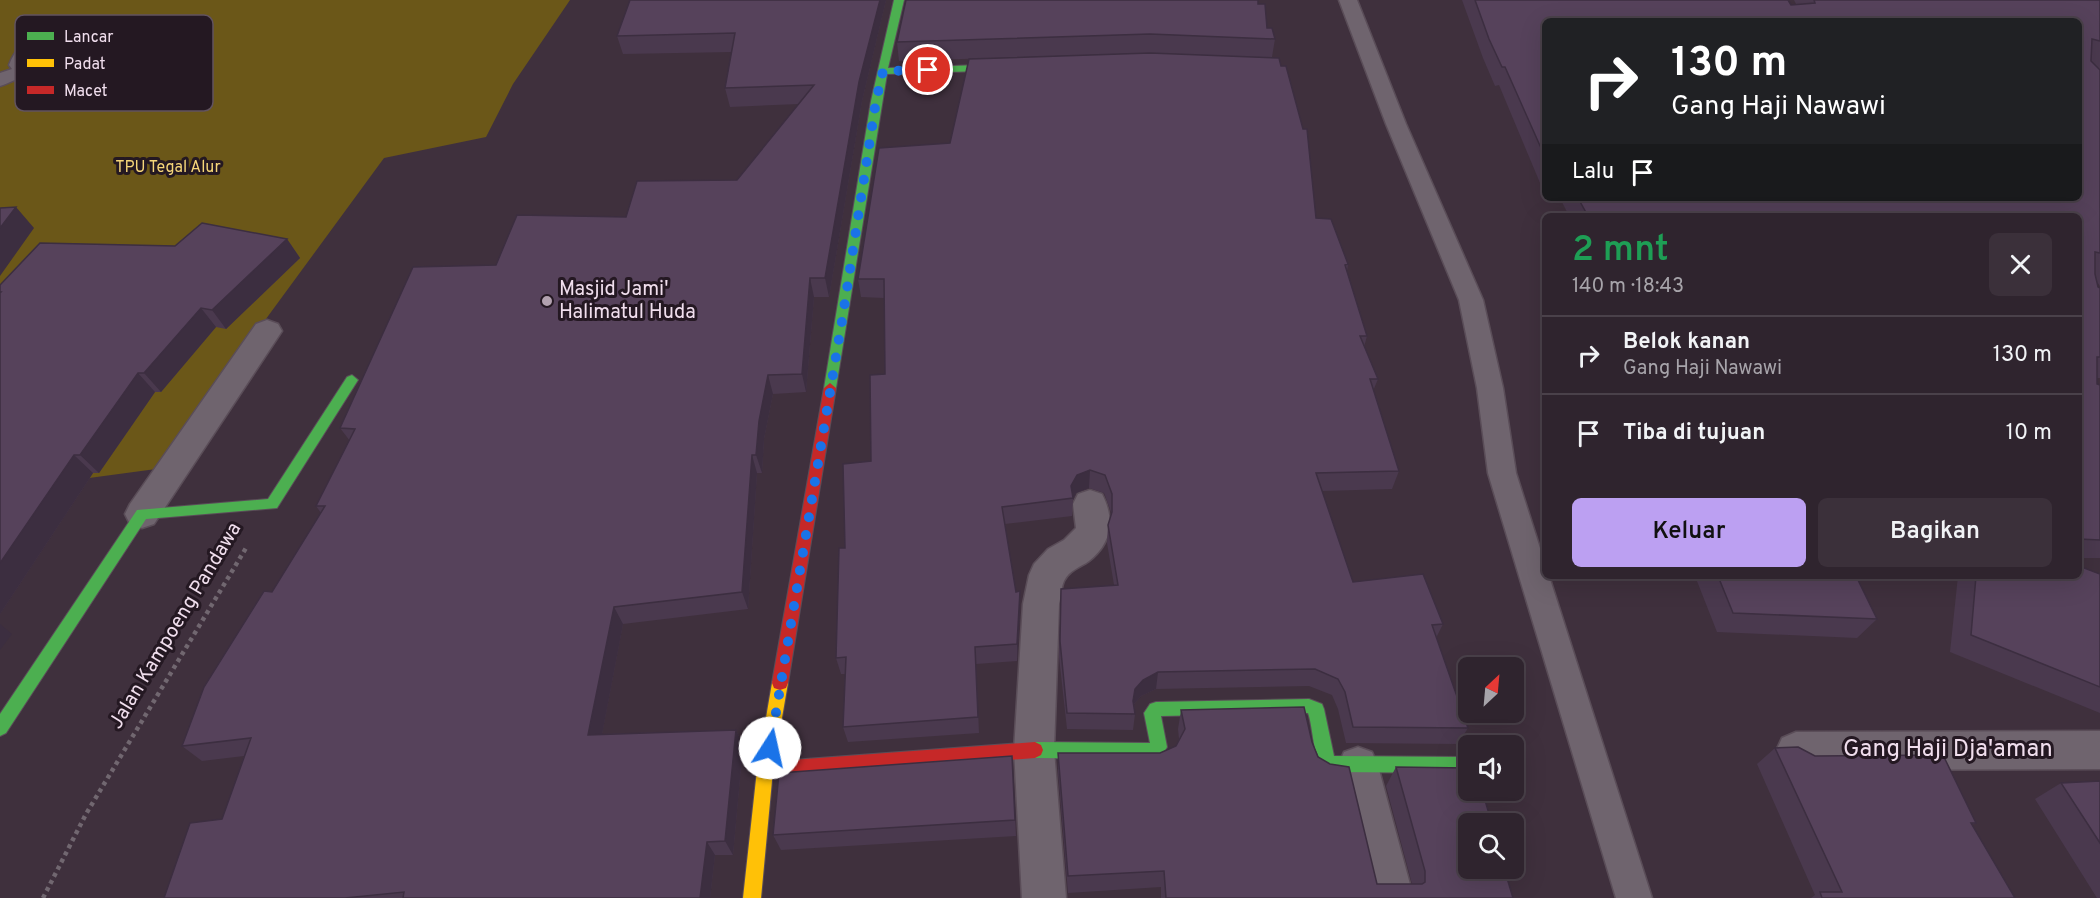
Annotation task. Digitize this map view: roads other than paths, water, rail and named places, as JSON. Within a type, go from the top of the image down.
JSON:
[{"type":"street","points":[[752,898],[765,770],[847,289],[876,101],[899,0]]},
{"type":"street","points":[[883,71],[1022,66]]},
{"type":"street","points":[[0,728],[267,331]]},
{"type":"street","points":[[142,514],[272,504],[352,380]]},
{"type":"street","points":[[1044,898],[1034,750],[1041,604],[1047,575],[1061,559],[1077,550],[1091,536],[1094,527],[1090,504]]},
{"type":"street","points":[[765,770],[1034,750],[1156,752],[1160,747],[1152,713],[1156,709],[1309,706],[1316,709],[1330,765],[1458,765]]},
{"type":"street","name":"Gang Haji Dja'aman","points":[[1796,751],[2095,758]]},
{"type":"street","points":[[1358,766],[1389,888],[1389,898]]},
{"type":"lane","points":[[1348,0],[1396,124],[1472,300],[1490,388],[1502,473],[1634,898]]},
{"type":"lane","points":[[0,80],[15,74]]},
{"type":"place","name":"Masjid Jami' Halimatul Huda","points":[[547,301]]},
{"type":"park label","name":"TPU Tegal Alur","points":[[168,168]]}]
